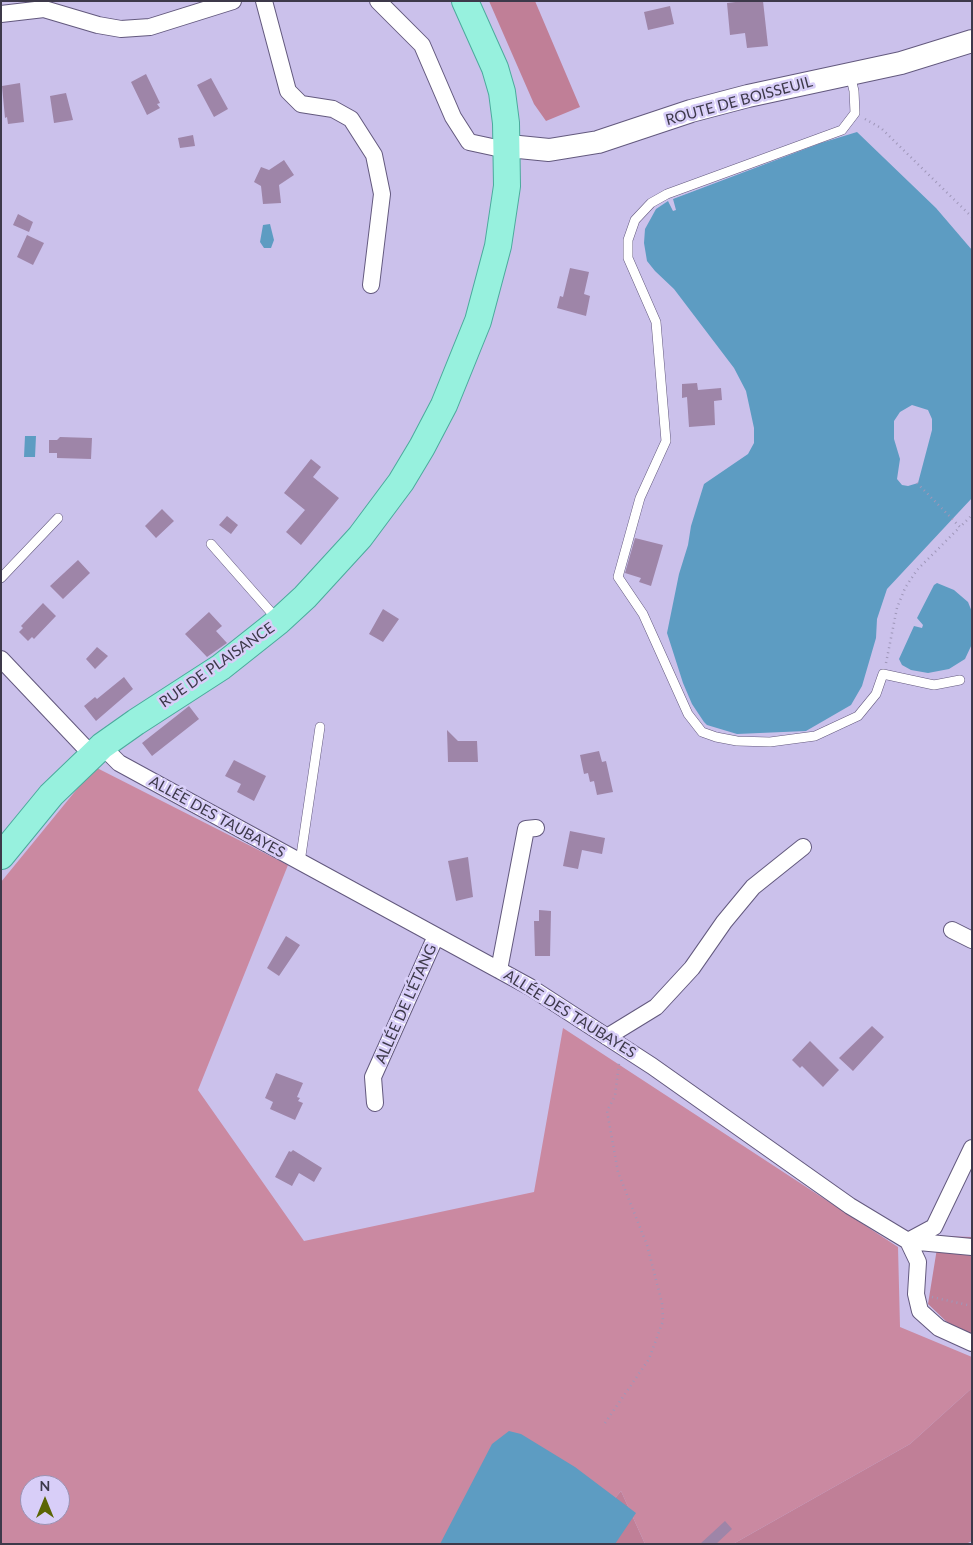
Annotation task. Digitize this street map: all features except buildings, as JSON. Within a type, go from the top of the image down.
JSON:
[{"type":"main road","name":"RUE DE PLAISANCE","points":[[1,856],[51,795],[97,751],[136,722],[221,667],[279,621],[338,563],[401,482],[444,405],[465,358],[489,282],[502,223],[506,186],[506,150],[502,92],[495,68],[465,1]]},
{"type":"main road","name":"ROUTE DE BOISSEUIL","points":[[506,150],[519,148],[550,150],[598,142],[691,111],[748,96],[901,63],[972,41]]},
{"type":"street","points":[[1,14],[44,9],[98,25],[121,29],[150,27],[233,1]]},
{"type":"street","points":[[264,1],[288,91],[301,104],[333,109],[352,119],[374,155],[382,194],[371,285]]},
{"type":"street","points":[[378,1],[422,45],[453,116],[469,142],[506,150]]},
{"type":"street","name":"ALLÉE DES TAUBAYES","points":[[1,658],[97,751],[499,970],[607,1036],[850,1206],[908,1241]]},
{"type":"street","points":[[499,970],[526,829],[536,828]]},
{"type":"street","points":[[607,1036],[656,1008],[692,968],[724,922],[753,887],[803,847]]},
{"type":"street","points":[[952,930],[972,940]]},
{"type":"street","name":"ALLÉE DE L'ÉTANG","points":[[375,1103],[373,1077],[436,936]]},
{"type":"street","points":[[908,1241],[934,1227],[972,1148]]},
{"type":"street","points":[[908,1241],[972,1247]]},
{"type":"street","points":[[908,1241],[918,1262],[916,1294],[920,1311],[939,1328],[972,1343]]},
{"type":"lane","points":[[850,74],[854,91],[855,113],[842,130],[667,194],[651,203],[635,220],[628,240],[628,258],[656,322],[666,441],[640,498],[618,577],[643,614],[688,714],[702,732],[716,737],[737,741],[770,742],[793,741],[815,736],[858,716],[876,694],[883,674],[934,685],[960,680]]},
{"type":"lane","points":[[1,578],[58,518]]},
{"type":"lane","points":[[211,544],[279,621]]},
{"type":"lane","points":[[300,862],[320,727]]},
{"type":"path","points":[[855,113],[881,128],[972,217]]},
{"type":"path","points":[[917,483],[960,527]]},
{"type":"path","points":[[883,674],[897,608],[905,588],[917,570],[972,514]]},
{"type":"path","points":[[605,1423],[649,1359],[663,1322],[662,1303],[647,1246],[618,1172],[608,1111],[615,1096],[622,1046]]},
{"type":"path","points":[[916,1294],[972,1306]]},
{"type":"shaded area","points":[[489,1],[535,1],[580,107],[546,121],[534,104]]},
{"type":"shaded area","points":[[95,767],[288,865],[198,1090],[304,1241],[534,1192],[563,1028],[898,1247],[900,1327],[972,1357],[972,1388],[910,1444],[733,1544],[645,1544],[621,1491],[577,1544],[1,1544],[1,882]]},
{"type":"shaded area","points":[[939,1236],[972,1237],[972,1346],[928,1304]]},
{"type":"shaded area","points":[[972,1388],[972,1541],[966,1544],[733,1544],[910,1444]]},
{"type":"shaded area","points":[[621,1491],[645,1544],[577,1544]]},
{"type":"water","points":[[857,132],[936,208],[972,250],[972,498],[887,589],[877,619],[876,638],[862,686],[851,705],[806,731],[737,734],[707,725],[704,722],[692,704],[683,683],[667,633],[679,574],[704,484],[748,454],[754,443],[754,428],[746,391],[734,368],[674,289],[647,261],[644,243],[645,229],[656,209],[668,201],[673,211],[676,210],[673,199],[821,143]],"holes":[[[912,405],[928,410],[932,419],[932,430],[918,483],[908,486],[902,485],[897,479],[900,459],[894,439],[894,421],[900,412]]]},
{"type":"water","points":[[270,224],[274,240],[271,248],[264,248],[260,242],[263,225]]},
{"type":"water","points":[[25,436],[36,436],[35,457],[24,457]]},
{"type":"water","points":[[937,583],[954,590],[968,602],[972,612],[972,644],[965,659],[949,669],[928,673],[911,670],[902,665],[899,659],[914,626],[922,628],[923,625],[917,618],[934,585]]},
{"type":"water","points":[[509,1431],[521,1434],[575,1467],[636,1513],[615,1544],[440,1544],[492,1444]]}]
